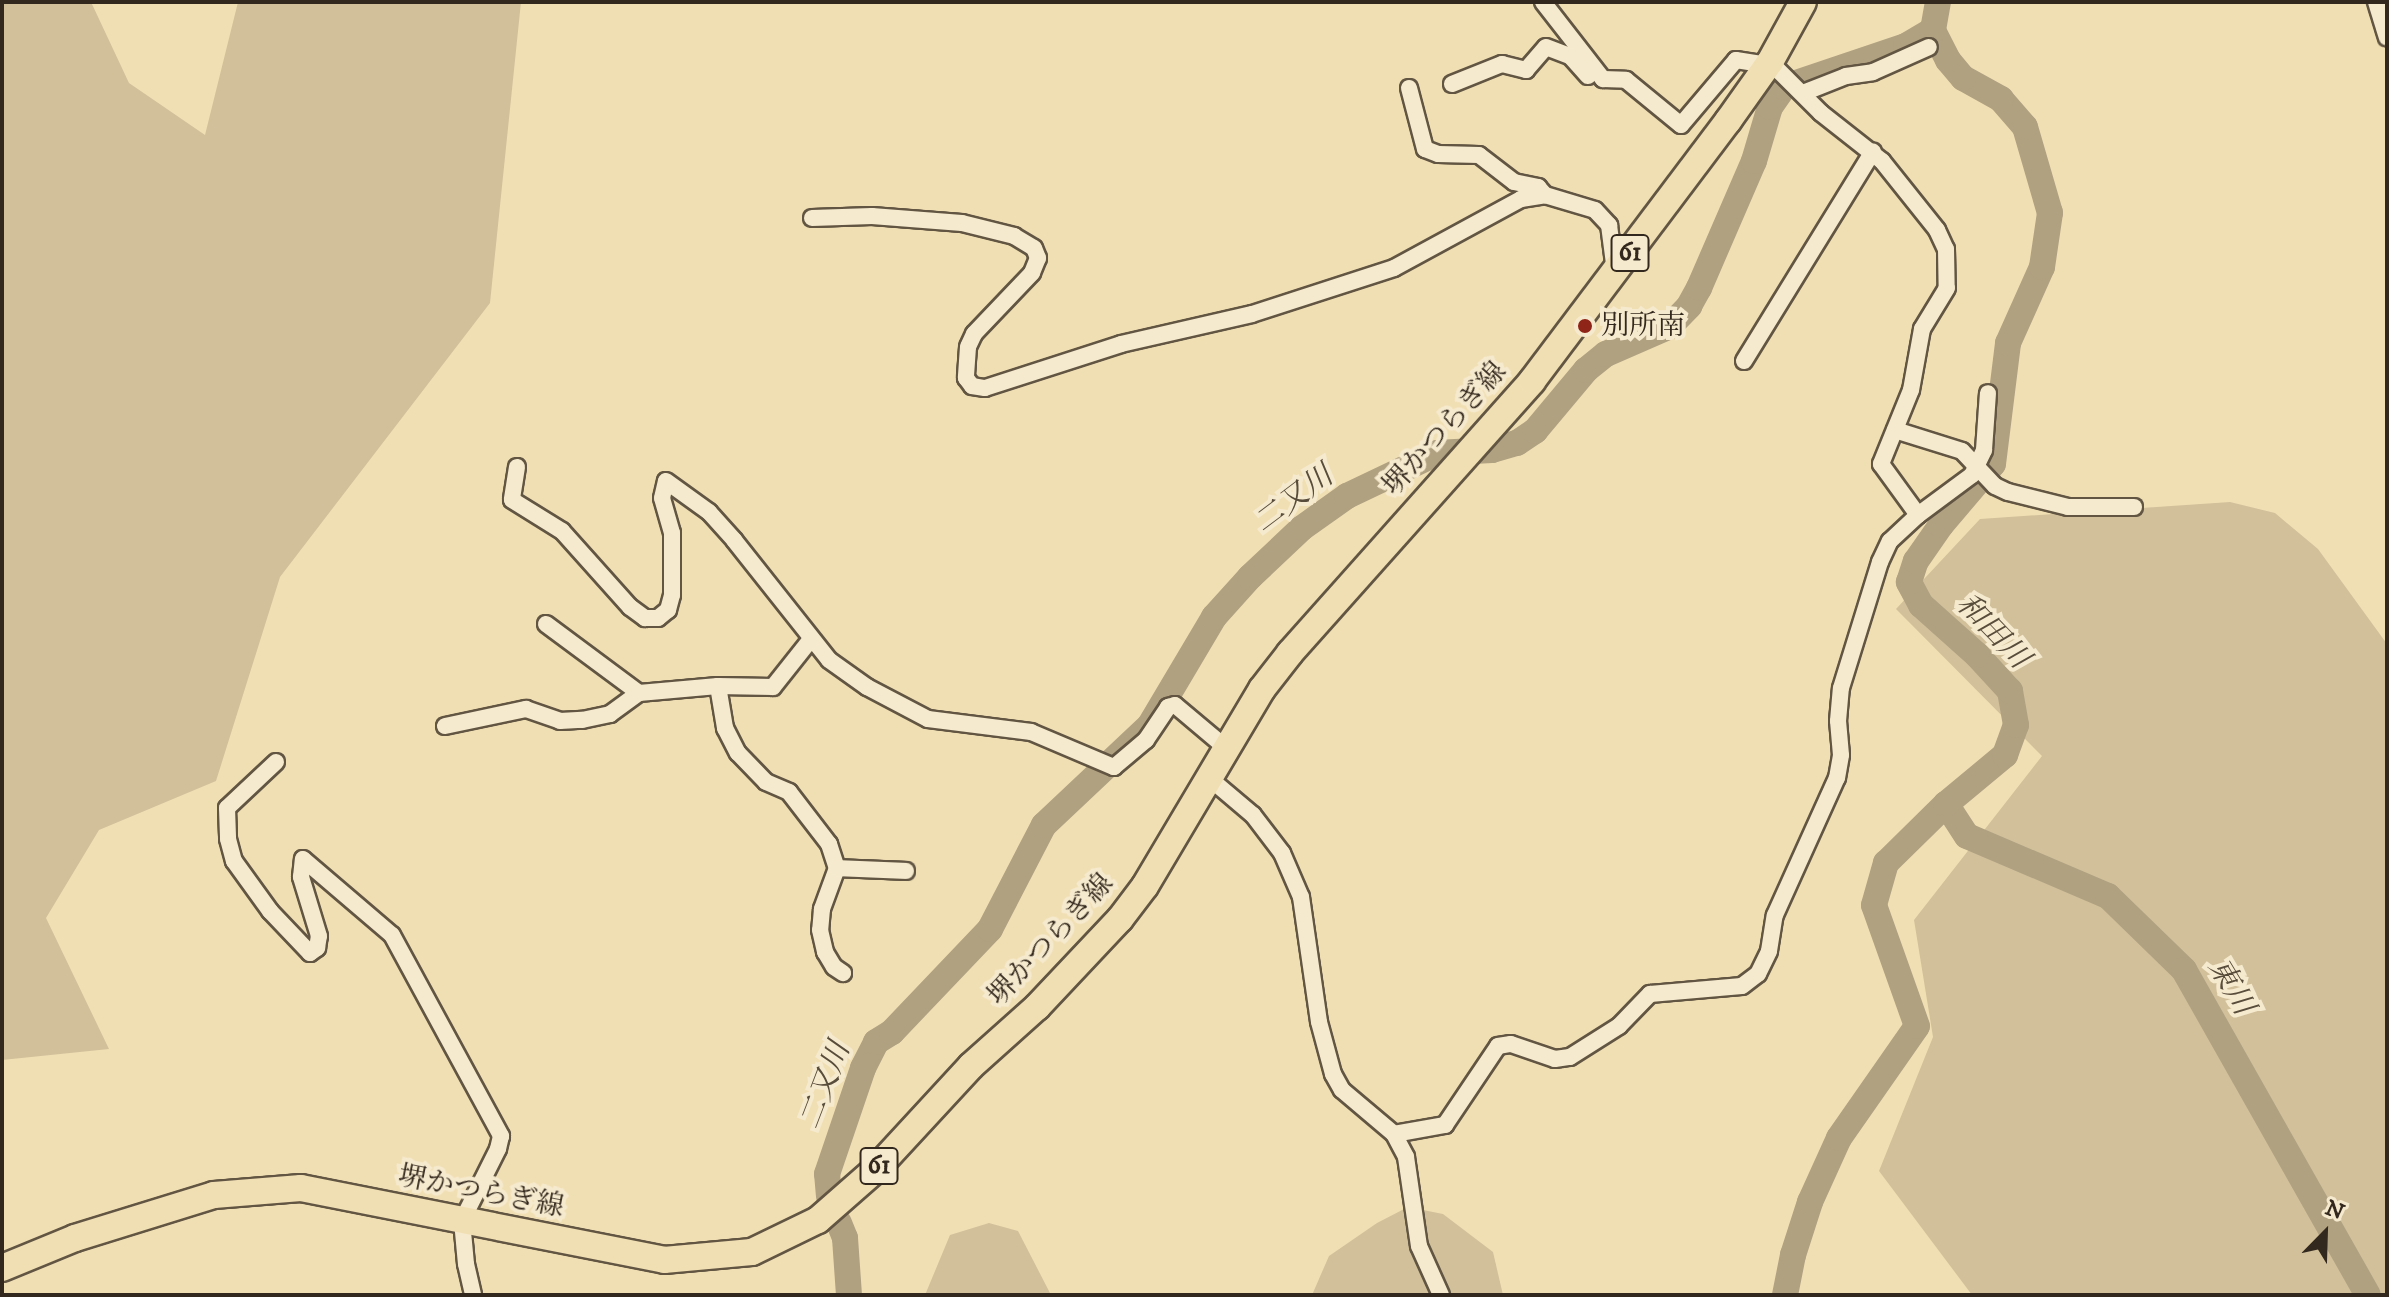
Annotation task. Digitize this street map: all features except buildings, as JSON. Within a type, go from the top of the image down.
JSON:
[{"type":"main road","name":"堺かつらぎ線","points":[[2,1268],[89,1234],[214,1195],[301,1188],[664,1260],[752,1252],[818,1220],[876,1169],[971,1066],[1037,1007],[1120,919],[1145,886],[1226,748],[1290,653],[1489,430],[1615,273],[1769,63],[1803,2]]},
{"type":"street","points":[[1543,2],[1603,79]]},
{"type":"street","points":[[2376,2],[2387,37]]},
{"type":"street","points":[[1452,84],[1502,64],[1526,70],[1546,47],[1570,56],[1589,77],[1626,80],[1681,125],[1736,60],[1769,63],[1821,113],[1873,151],[1937,230],[1949,270],[1947,288],[1922,329],[1911,390],[1881,464],[1918,515]]},
{"type":"street","points":[[1803,93],[1846,76],[1873,72],[1929,47]]},
{"type":"street","points":[[1409,88],[1425,149],[1438,154],[1479,155],[1514,182],[1538,187],[1545,195]]},
{"type":"street","points":[[1744,361],[1873,151]]},
{"type":"street","points":[[812,218],[872,216],[962,223],[1014,236],[1034,248],[1038,258],[1032,273],[974,334],[968,347],[966,378],[972,386],[985,388],[1121,344],[1252,314],[1394,268],[1521,199],[1545,195],[1574,201],[1595,210],[1609,225],[1615,273]]},
{"type":"street","points":[[1394,1134],[1445,1125],[1498,1046],[1511,1044],[1555,1059],[1570,1057],[1619,1026],[1650,994],[1742,986],[1758,974],[1769,951],[1775,915],[1837,778],[1841,755],[1838,721],[1841,688],[1880,562],[1890,541],[1918,515],[1972,475],[1984,450],[1988,393]]},
{"type":"street","points":[[1895,430],[1921,441],[1951,446],[1977,466],[1995,486],[2008,492],[2068,507],[2134,507]]},
{"type":"street","points":[[517,467],[512,500],[562,531],[630,607],[645,618],[658,618],[668,610],[672,595],[672,533],[662,498],[666,481],[709,512],[829,660],[867,687],[928,719],[1031,732],[1114,767],[1146,740],[1168,707],[1175,705],[1226,748]]},
{"type":"street","points":[[546,624],[639,693]]},
{"type":"street","points":[[445,726],[526,709],[560,721],[582,720],[610,714],[639,693],[718,686],[773,687],[811,639]]},
{"type":"street","points":[[718,686],[725,728],[738,753],[766,782],[789,792],[829,844],[837,868],[822,909],[820,930],[825,952],[834,967],[843,973]]},
{"type":"street","points":[[276,762],[227,808],[228,839],[234,861],[270,911],[310,953],[317,948],[319,936],[301,877],[303,859],[392,935],[501,1136],[498,1149],[462,1221],[473,1295]]},
{"type":"street","points":[[1208,777],[1253,815],[1282,853],[1301,897],[1319,1022],[1333,1074],[1342,1090],[1394,1134],[1406,1157],[1419,1246],[1441,1295]]},
{"type":"street","points":[[837,868],[906,871]]},
{"type":"shaded area","points":[[2,2],[91,2],[129,83],[205,135],[238,2],[521,2],[490,303],[280,577],[216,781],[99,830],[46,918],[109,1049],[2,1060]]},
{"type":"shaded area","points":[[2230,502],[2275,513],[2318,549],[2387,644],[2387,1295],[1972,1295],[1879,1171],[1933,1037],[1914,920],[2042,756],[1896,609],[1980,519]]},
{"type":"shaded area","points":[[1408,1207],[1443,1214],[1493,1252],[1503,1295],[1312,1295],[1329,1256],[1377,1223]]},
{"type":"shaded area","points":[[989,1223],[1018,1231],[1051,1295],[925,1295],[950,1235]]},
{"type":"waterway","name":"和田川","points":[[1785,1295],[1793,1255],[1810,1202],[1839,1138],[1917,1026],[1874,905],[1886,863],[1946,804],[2005,755],[2016,725],[2010,691],[1977,655],[1921,605],[1909,582],[1916,561],[1941,525],[1993,464],[2008,343],[2042,267],[2050,213],[2025,127],[2001,99],[1963,78],[1948,60],[1933,30],[1938,2]]},
{"type":"waterway","name":"二又川","points":[[829,1196],[827,1174],[863,1068],[876,1042],[892,1032],[990,929],[1044,825],[1150,725],[1214,617],[1250,577],[1302,528],[1347,496],[1437,453],[1492,450],[1517,443],[1535,431],[1586,370],[1606,354],[1670,326],[1689,306],[1699,288],[1754,161],[1770,107],[1784,87],[1906,46],[1933,30]]},
{"type":"waterway","name":"東川","points":[[1946,804],[1967,836],[2108,896],[2184,970],[2368,1295]]},
{"type":"waterway","name":"二又川","points":[[839,1223],[845,1238],[849,1295]]},
{"type":"place","name":"別所南","points":[[1585,326]]}]
